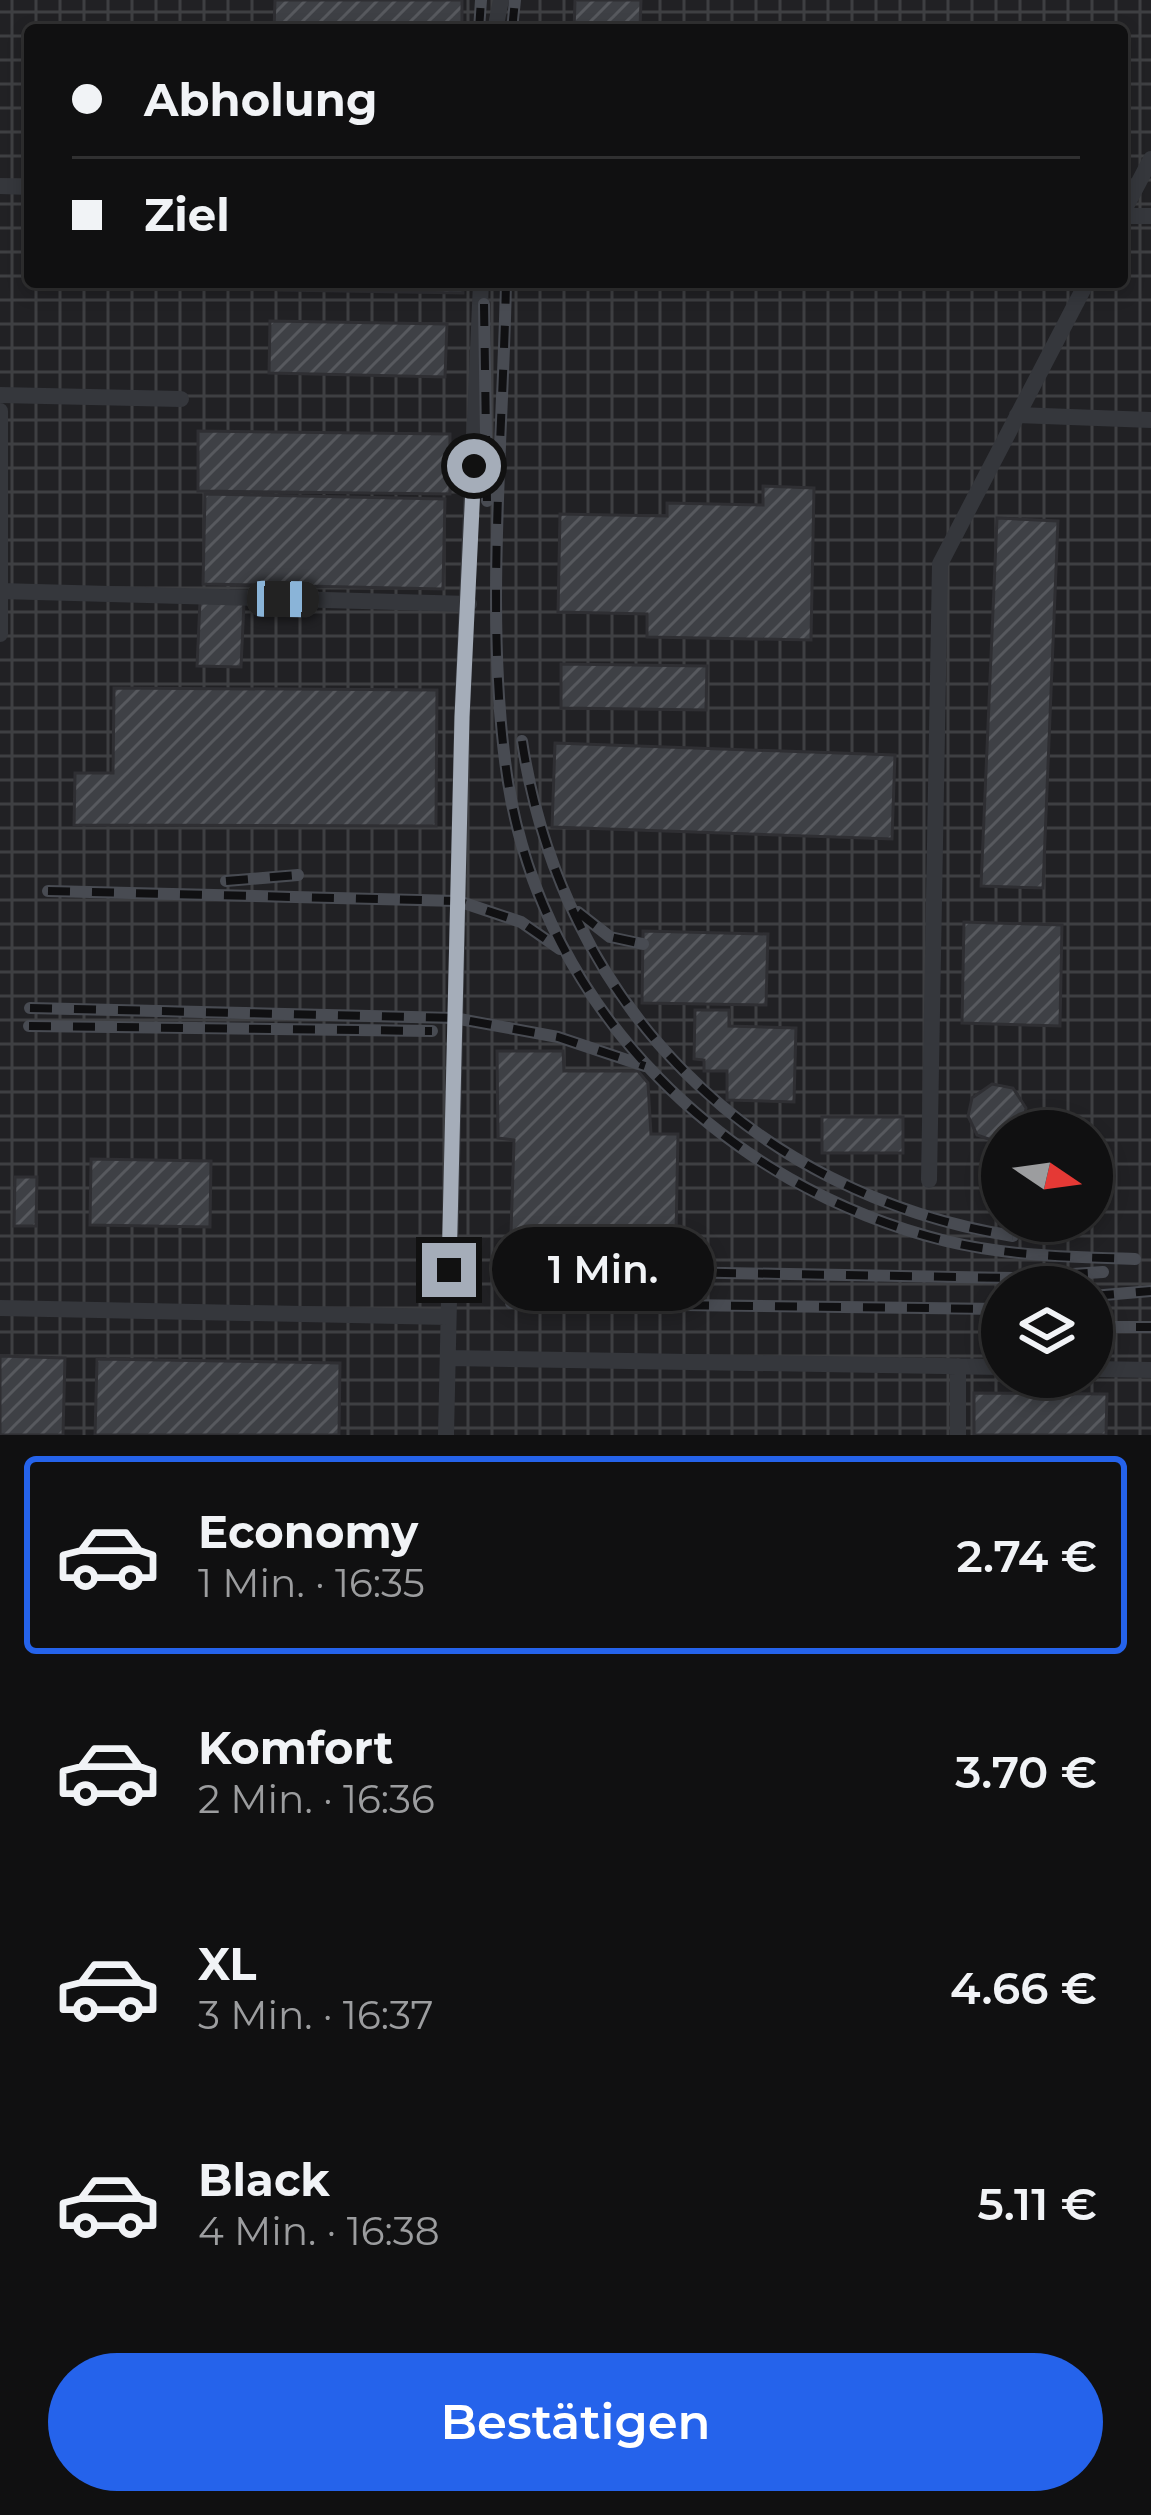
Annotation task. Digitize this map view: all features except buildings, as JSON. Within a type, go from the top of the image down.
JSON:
[{"type":"lane","points":[[1128,203],[1151,159]]},
{"type":"lane","points":[[446,1435],[481,288]]},
{"type":"lane","points":[[929,1180],[940,564],[1084,288]]},
{"type":"lane","points":[[0,395],[181,399]]},
{"type":"lane","points":[[0,411],[0,634]]},
{"type":"lane","points":[[1017,415],[1151,419]]},
{"type":"lane","points":[[2,592],[469,604]]},
{"type":"lane","points":[[0,1308],[448,1317]]},
{"type":"lane","points":[[448,1358],[981,1367]]},
{"type":"lane","points":[[958,1366],[958,1435]]},
{"type":"lane","points":[[1113,1369],[1151,1370]]},
{"type":"shaded area","points":[[0,0],[1151,0],[1151,1435],[0,1435]]},
{"type":"railway","points":[[479,24],[481,0]]},
{"type":"railway","points":[[513,24],[515,0]]},
{"type":"railway","points":[[506,288],[496,598],[508,782],[528,865],[561,942],[604,1013],[658,1077],[720,1132],[789,1179],[865,1215],[946,1241],[993,1250],[1135,1259]]},
{"type":"railway","points":[[484,304],[487,501]]},
{"type":"railway","points":[[522,741],[544,836],[579,923],[626,1002],[684,1071],[753,1130],[831,1178],[918,1213],[981,1228]]},
{"type":"railway","points":[[226,881],[298,875]]},
{"type":"railway","points":[[48,891],[458,901],[521,922],[560,949]]},
{"type":"railway","points":[[578,912],[610,937],[643,944]]},
{"type":"railway","points":[[30,1008],[454,1018],[558,1037],[645,1066]]},
{"type":"railway","points":[[29,1026],[432,1031]]},
{"type":"railway","points":[[670,1272],[981,1277]]},
{"type":"railway","points":[[1113,1294],[1151,1291]]},
{"type":"railway","points":[[511,1303],[981,1309]]},
{"type":"railway","points":[[1113,1327],[1151,1327]]},
{"type":"route","points":[[449,1270],[462,717],[474,466]]}]
